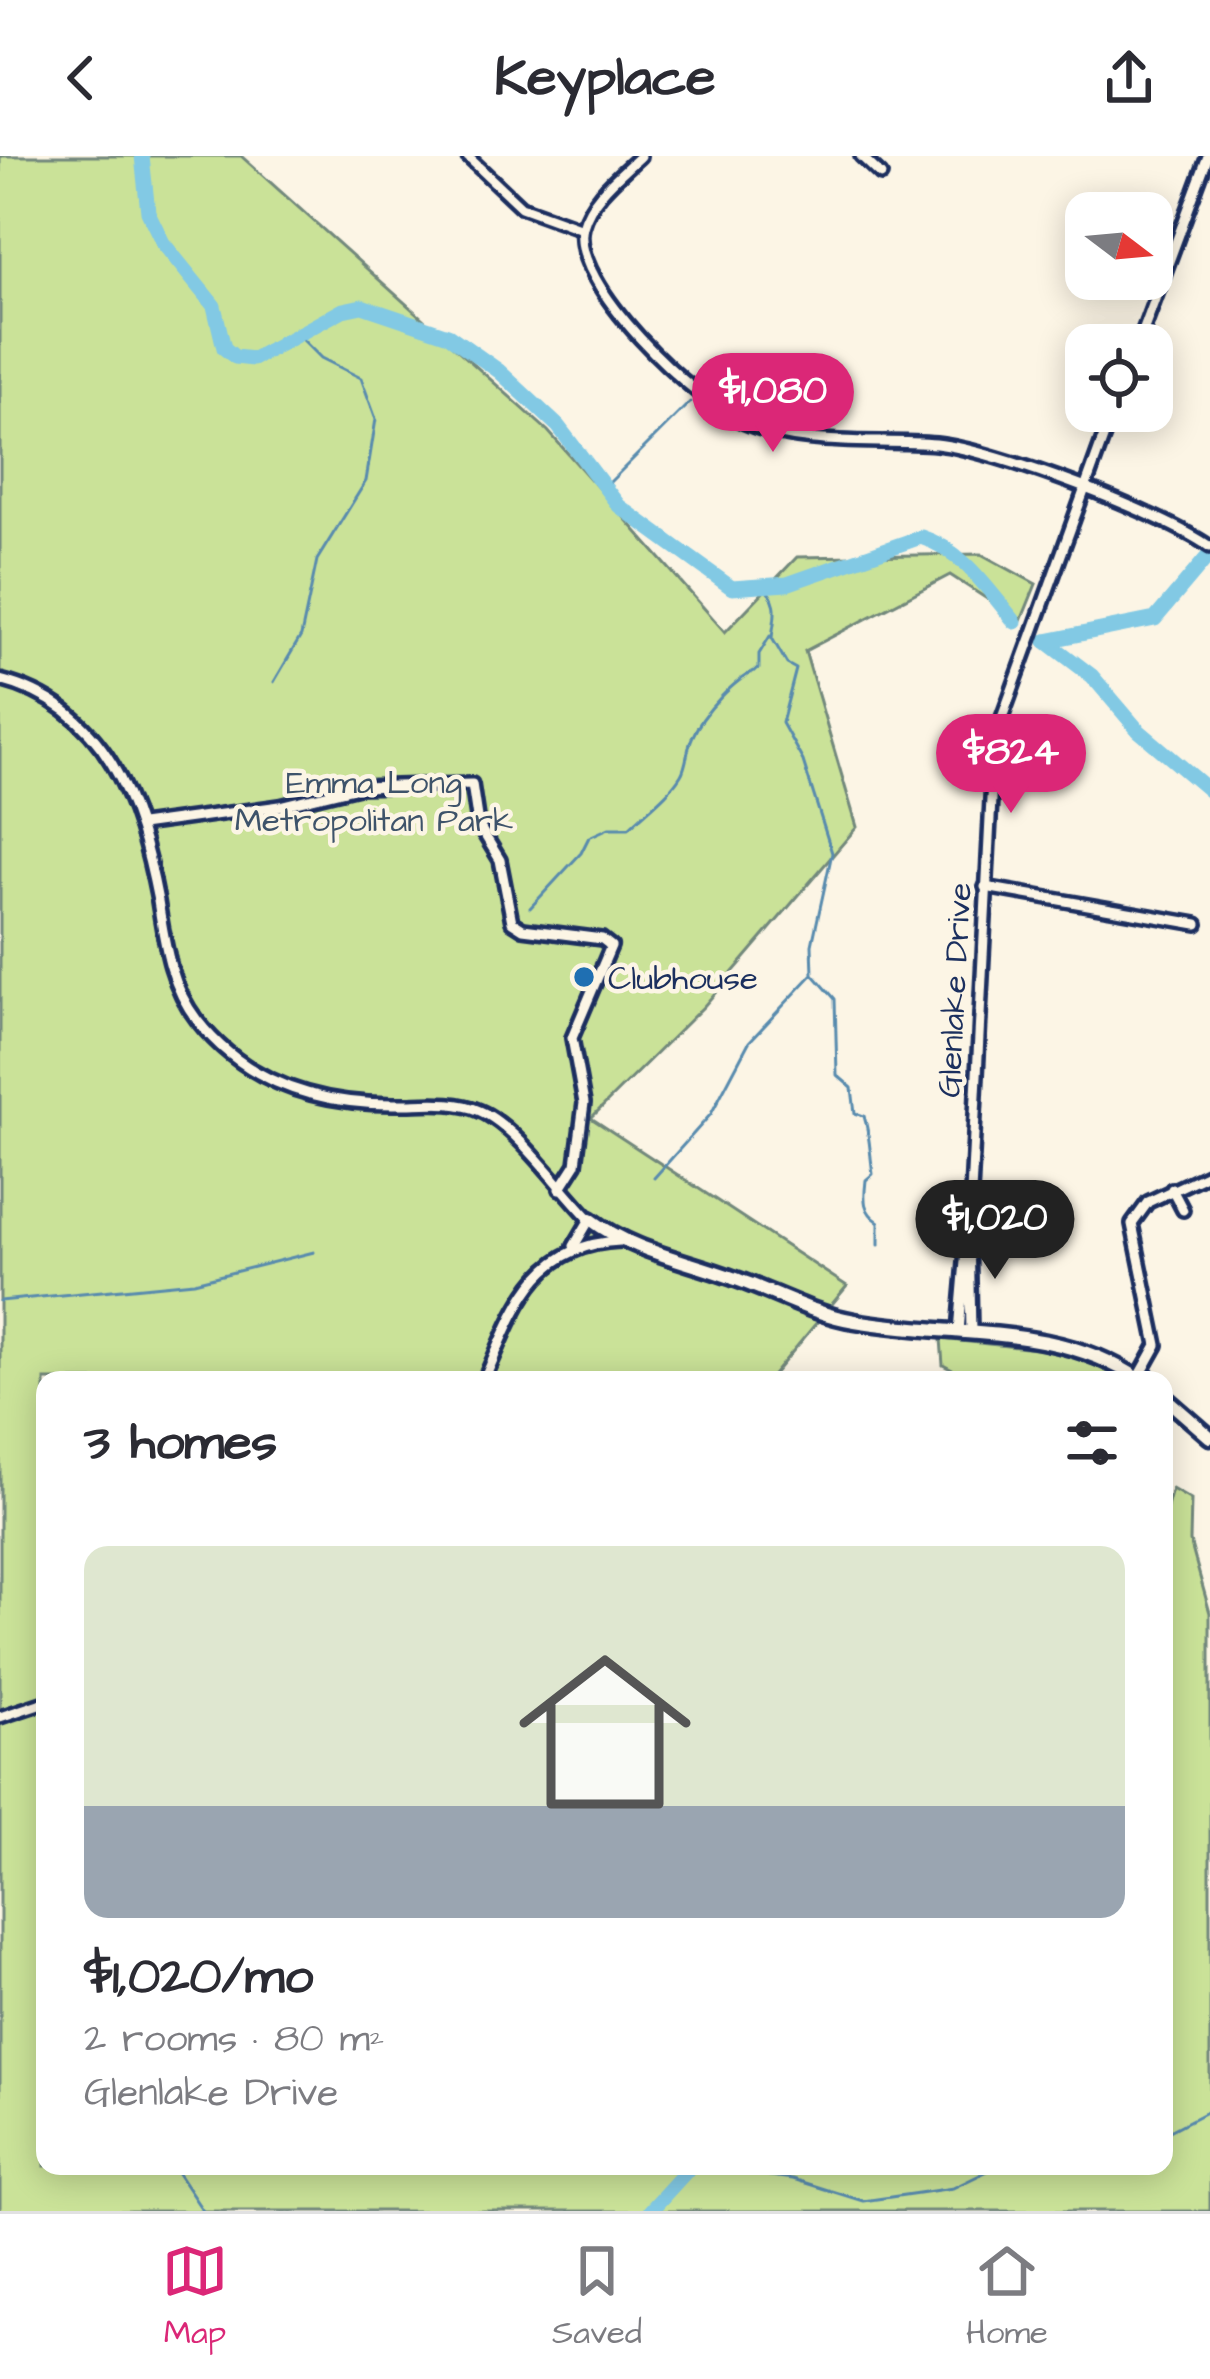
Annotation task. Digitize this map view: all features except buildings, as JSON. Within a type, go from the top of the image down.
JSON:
[{"type":"street","points":[[467,156],[521,207],[582,229]]},
{"type":"street","points":[[640,156],[605,189],[582,229],[590,276],[625,321],[736,418],[777,434],[973,451],[1157,518],[1210,548]]},
{"type":"street","points":[[861,156],[881,175]]},
{"type":"street","points":[[1146,324],[1208,156]]},
{"type":"street","name":"Glenlake Drive","points":[[965,1331],[991,765],[1000,715],[1105,432]]},
{"type":"street","points":[[0,680],[47,696],[87,727],[120,774],[141,825],[176,986],[214,1037],[282,1086],[316,1099],[447,1104],[483,1112],[590,1219],[620,1241],[833,1317],[1069,1346],[1122,1371]]},
{"type":"street","points":[[141,825],[280,806],[358,787],[472,784],[478,824],[500,860],[512,922],[523,929],[602,939],[610,946],[572,1038],[584,1103],[577,1164],[560,1189]]},
{"type":"street","points":[[986,887],[1197,924]]},
{"type":"street","points":[[1143,1371],[1157,1346],[1132,1224],[1148,1202],[1210,1173]]},
{"type":"street","points":[[1172,1190],[1183,1210]]},
{"type":"street","points":[[489,1371],[535,1282],[574,1246],[590,1219]]},
{"type":"street","points":[[574,1246],[620,1241]]},
{"type":"street","points":[[1173,1405],[1210,1437]]},
{"type":"street","points":[[0,1717],[36,1705]]},
{"type":"green space","name":"Emma Long Metropolitan Park","points":[[0,156],[241,156],[548,431],[725,632],[797,557],[981,554],[1036,584],[1021,621],[950,575],[805,651],[857,827],[704,1006],[591,1118],[847,1286],[776,1371],[36,1371],[36,2175],[1173,2175],[1173,1490],[1191,1500],[1190,1541],[1210,1613],[1210,2211],[0,2211]]},
{"type":"green space","points":[[941,1339],[1065,1352],[1107,1371],[955,1371],[943,1365]]},
{"type":"waterway","points":[[142,156],[148,212],[163,243],[214,306],[224,348],[235,357],[253,359],[343,310],[362,306],[448,335],[499,371],[558,426],[619,506],[732,588],[787,584],[921,537],[962,561],[1015,622]]},
{"type":"waterway","points":[[274,682],[301,636],[317,560],[366,481],[376,419],[361,378],[321,358],[299,336]]},
{"type":"waterway","points":[[605,487],[690,402]]},
{"type":"waterway","points":[[1046,641],[1155,619],[1209,555]]},
{"type":"waterway","points":[[761,586],[774,604],[772,638],[787,664],[796,669],[782,723],[803,761],[832,853],[812,945],[813,974],[835,999],[837,1075],[852,1088],[855,1113],[864,1116],[866,1123],[873,1174],[866,1180],[865,1198],[867,1209],[879,1222],[879,1245]]},
{"type":"waterway","points":[[530,908],[581,853],[589,837],[609,828],[629,828],[670,790],[683,771],[690,742],[703,718],[730,688],[759,669],[759,654],[770,636]]},
{"type":"waterway","points":[[1046,641],[1092,676],[1138,730],[1210,791]]},
{"type":"waterway","points":[[654,1178],[711,1114],[749,1042],[812,975]]},
{"type":"waterway","points":[[0,1301],[194,1282],[314,1252]]},
{"type":"waterway","points":[[1173,2129],[1210,2110]]},
{"type":"waterway","points":[[179,2175],[203,2211]]},
{"type":"waterway","points":[[650,2211],[683,2175]]},
{"type":"waterway","points":[[762,2175],[793,2179],[863,2201],[953,2188],[980,2175]]},
{"type":"place","name":"Clubhouse","points":[[584,977]]}]
